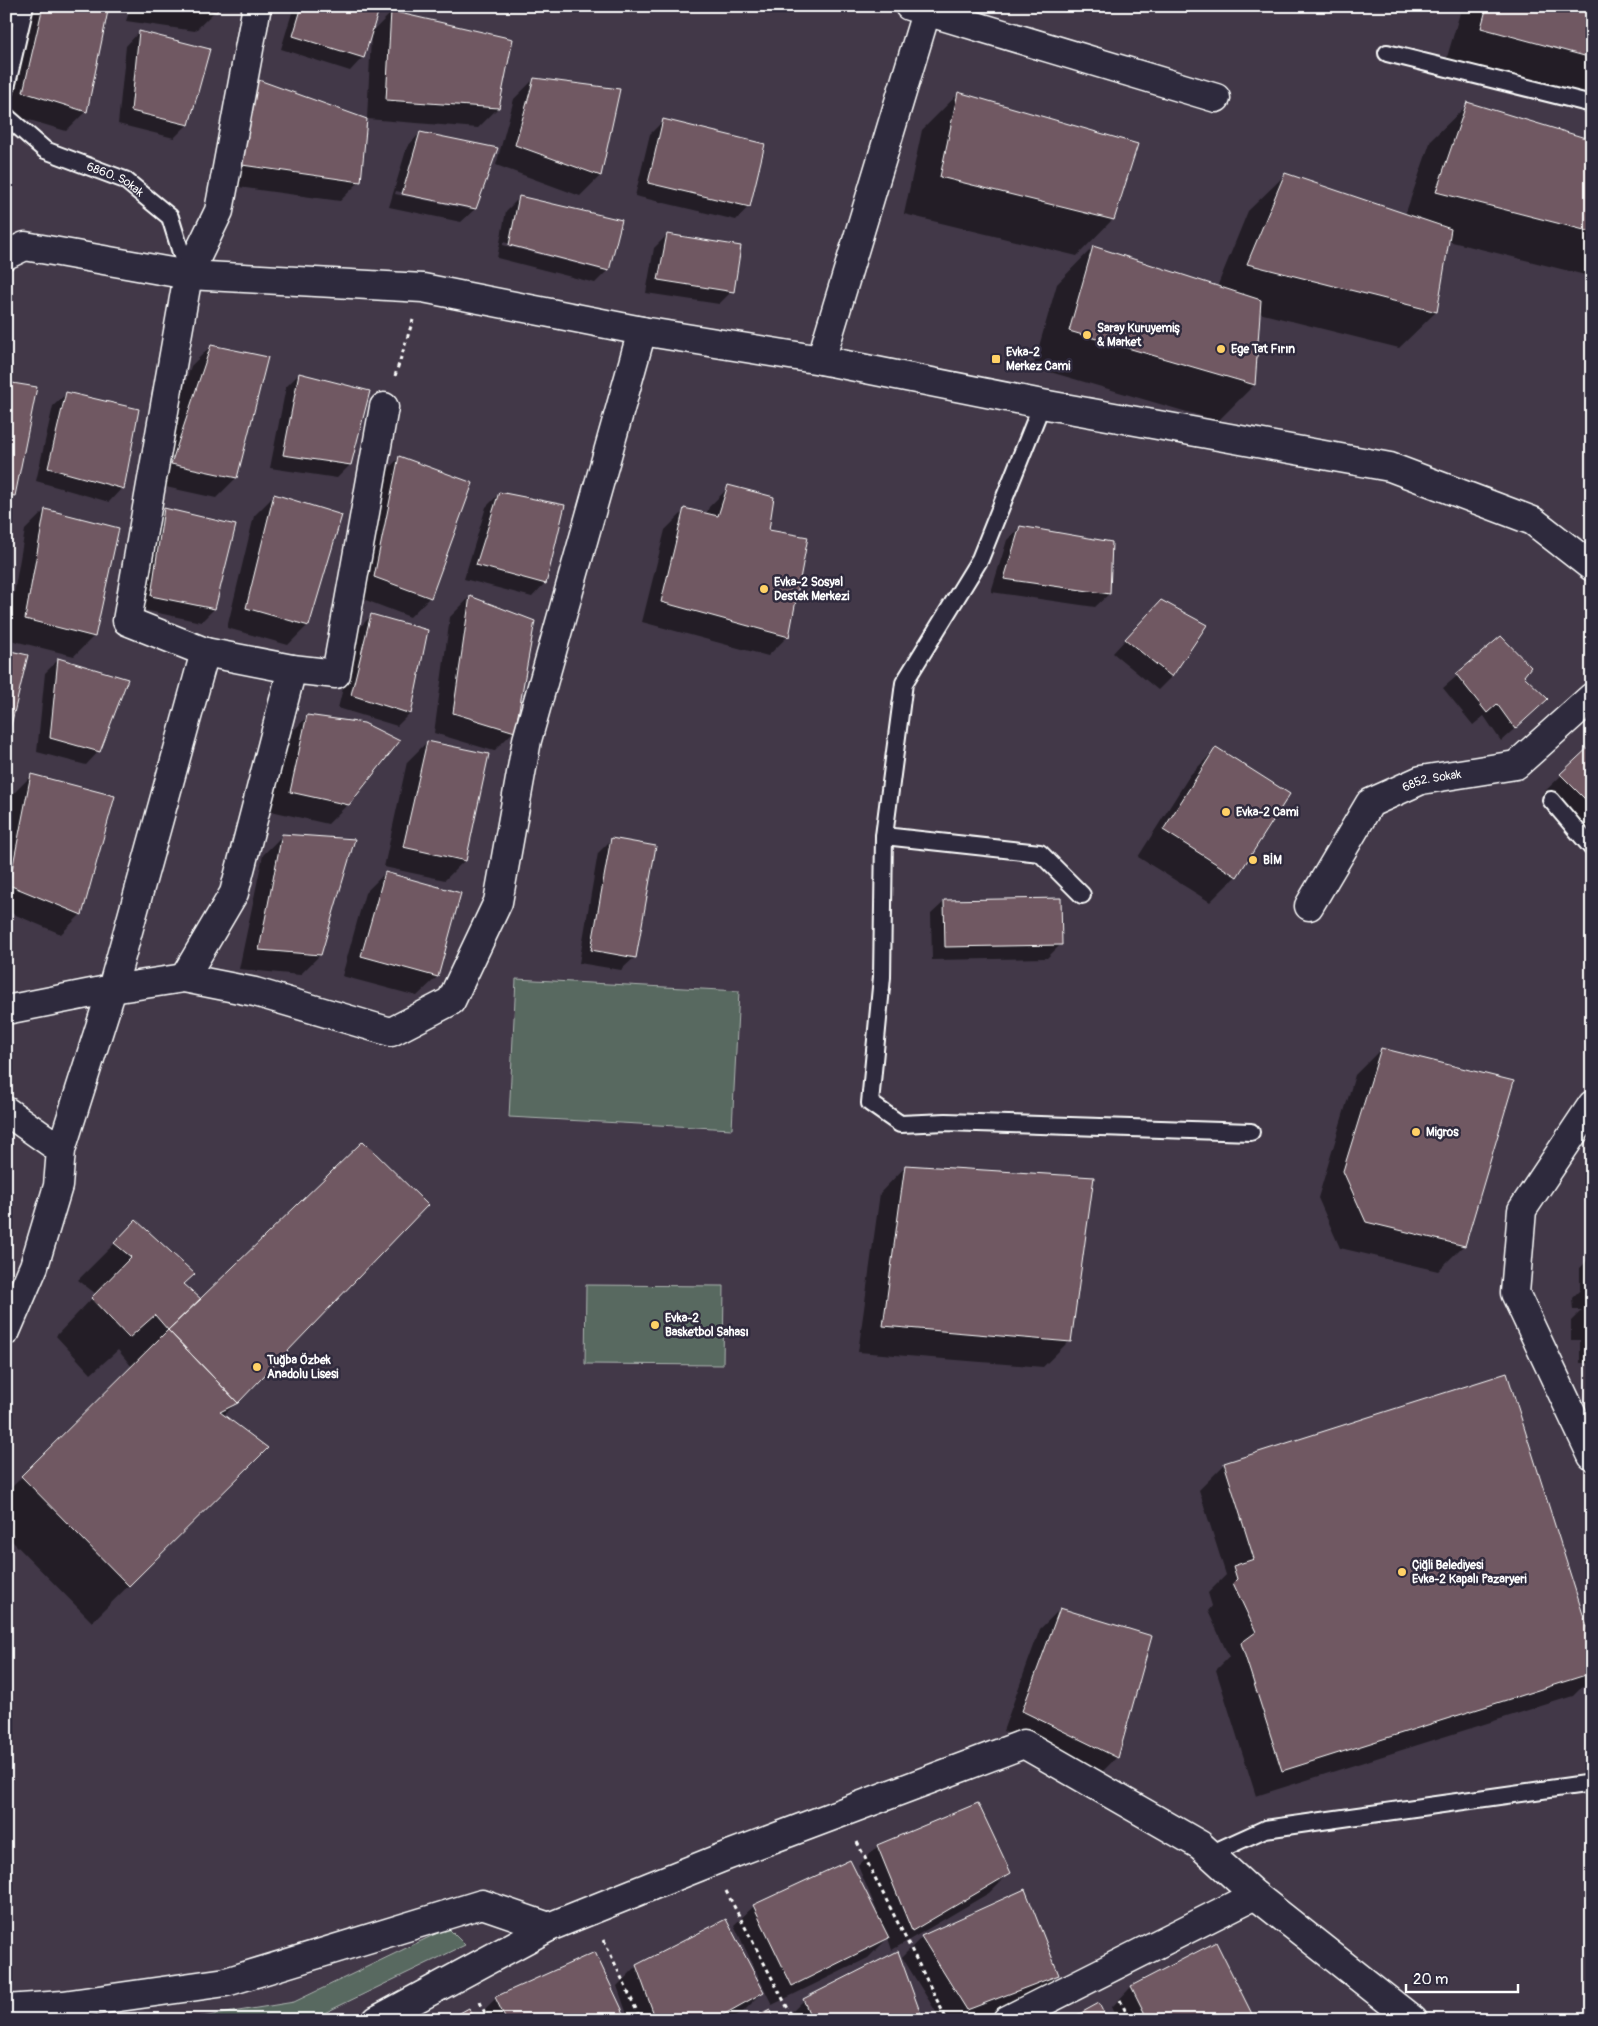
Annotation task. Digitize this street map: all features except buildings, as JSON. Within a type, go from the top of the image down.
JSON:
[{"type":"street","points":[[6,11],[7,6]]},
{"type":"street","points":[[257,6],[218,211],[188,275],[127,621],[205,652],[336,674],[384,407]]},
{"type":"street","points":[[821,360],[921,8],[1216,98]]},
{"type":"street","points":[[6,255],[26,246],[188,275],[424,288],[642,331],[821,360],[1042,404],[1390,467],[1533,521],[1592,567]]},
{"type":"street","points":[[6,1010],[112,989],[184,978],[255,992],[391,1032],[451,1001],[498,902],[528,740],[642,331]]},
{"type":"street","points":[[6,1331],[34,1266],[58,1186],[60,1150],[112,989],[205,652]]},
{"type":"street","points":[[184,978],[234,893],[292,668]]},
{"type":"street","name":"6852. Sokak","points":[[1309,906],[1370,803],[1421,780],[1516,765],[1592,697]]},
{"type":"street","points":[[1592,1105],[1582,1117],[1522,1210],[1515,1292],[1592,1456]]},
{"type":"street","points":[[6,1111],[60,1150]]},
{"type":"street","points":[[377,2020],[549,1927],[711,1862],[1024,1744],[1200,1845],[1255,1895],[1413,2020]]},
{"type":"street","points":[[1007,2020],[1255,1895]]},
{"type":"street","points":[[6,2009],[63,2005],[226,1982],[482,1904],[549,1927]]},
{"type":"lane","points":[[6,88],[25,6]]},
{"type":"lane","points":[[1387,53],[1592,104]]},
{"type":"lane","name":"6860. Sokak","points":[[6,116],[45,150],[124,180],[170,217],[188,275]]},
{"type":"lane","points":[[1042,404],[980,559],[904,683],[884,836],[882,977],[870,1103],[900,1124],[946,1122],[1251,1132]]},
{"type":"lane","points":[[1551,800],[1592,848]]},
{"type":"lane","points":[[884,836],[1040,853],[1082,895]]},
{"type":"lane","points":[[1210,1854],[1265,1829],[1592,1783]]},
{"type":"path","points":[[384,407],[424,288]]},
{"type":"path","points":[[842,1812],[948,2020]]},
{"type":"path","points":[[711,1862],[794,2020]]},
{"type":"path","points":[[590,1910],[641,2020]]},
{"type":"green space","points":[[516,979],[739,991],[732,1129],[509,1117]]},
{"type":"green space","name":"Evka-2 Basketbol Sahası","points":[[586,1285],[724,1286],[723,1365],[585,1364]]},
{"type":"green space","points":[[448,1928],[465,1945],[310,2020],[183,2020],[294,2002]]},
{"type":"place","name":"Saray Kuruyemiş & Market","points":[[1087,335]]},
{"type":"place","name":"Ege Tat Fırın","points":[[1221,349]]},
{"type":"place","name":"Evka-2 Merkez Cami","points":[[996,359]]},
{"type":"place","name":"Evka-2 Sosyal Destek Merkezi","points":[[764,589]]},
{"type":"place","name":"Evka-2 Cami","points":[[1226,812]]},
{"type":"place","name":"BİM","points":[[1253,860]]},
{"type":"place","name":"Migros","points":[[1416,1132]]},
{"type":"place","name":"Evka-2 Basketbol Sahası","points":[[655,1325]]},
{"type":"place","name":"Tuğba Özbek Anadolu Lisesi","points":[[257,1367]]},
{"type":"place","name":"Çiğli Belediyesi Evka-2 Kapalı Pazaryeri","points":[[1402,1572]]}]
